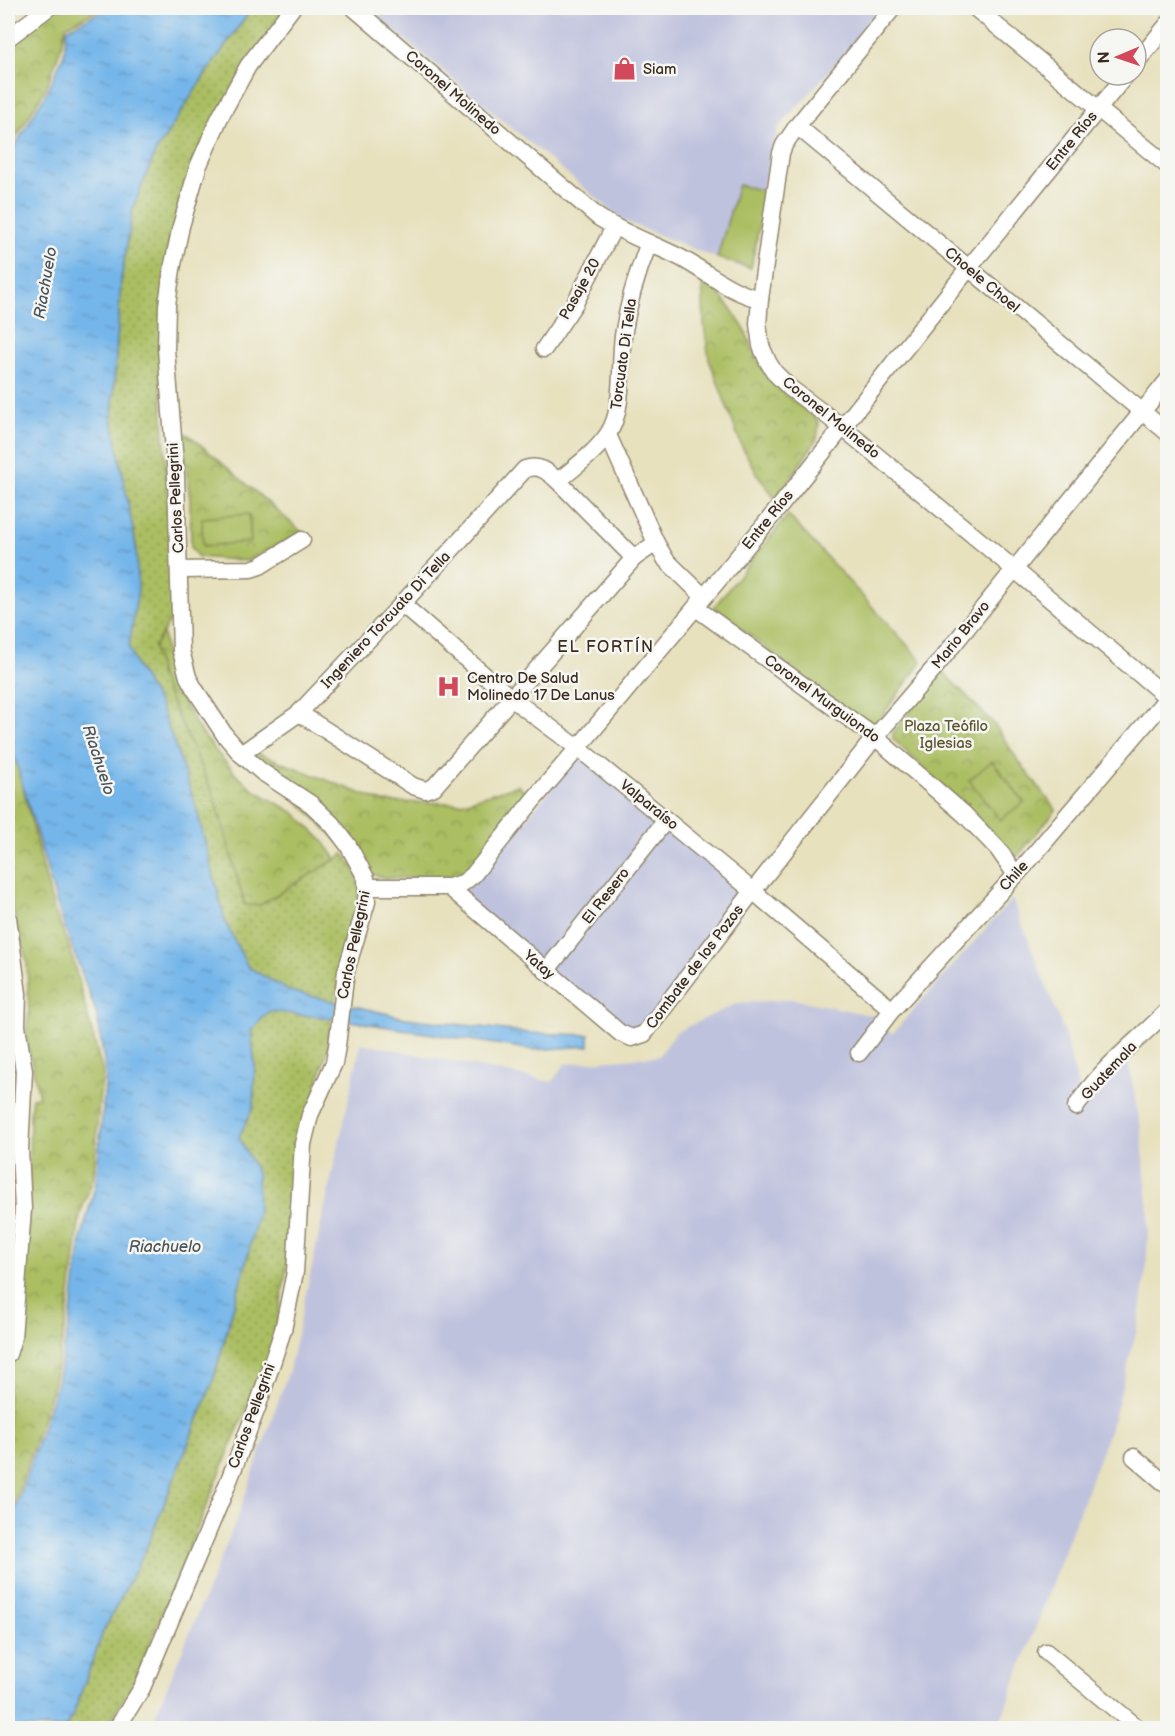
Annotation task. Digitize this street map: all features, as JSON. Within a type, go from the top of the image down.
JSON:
[{"type":"street","name":"Carlos Pellegrini","points":[[117,1728],[142,1688],[224,1493],[268,1377],[283,1330],[293,1283],[297,1249],[306,1129],[334,1063],[344,983],[367,902],[368,887],[363,870],[351,849],[332,824],[311,804],[262,772],[241,754],[224,734],[188,676],[181,651],[176,476],[166,349],[172,269],[181,226],[198,167],[220,117],[248,66],[292,8]]},
{"type":"street","name":"Coronel Molinedo","points":[[354,8],[598,217],[702,270],[747,296],[760,299],[758,324],[761,346],[775,373],[790,388],[842,427],[1167,698]]},
{"type":"street","points":[[760,299],[784,145],[893,8]]},
{"type":"street","points":[[975,8],[1167,166]]},
{"type":"street","points":[[8,38],[47,9]]},
{"type":"street","points":[[1148,48],[1167,24]]},
{"type":"street","name":"Entre Ríos","points":[[368,887],[449,887],[463,883],[473,875],[700,602],[1116,87]]},
{"type":"street","name":"Choele Choel","points":[[797,126],[1167,434]]},
{"type":"street","name":"Pasaje 20","points":[[544,349],[575,303],[614,227]]},
{"type":"street","name":"Torcuato Di Tella","points":[[558,481],[599,445],[608,435],[614,423],[628,308],[639,268],[649,243]]},
{"type":"street","name":"Mario Bravo","points":[[753,891],[875,737],[936,666],[1167,380]]},
{"type":"street","name":"Coronel Murguiondo","points":[[608,435],[656,543],[666,561],[700,602],[875,737],[964,814],[998,849],[1016,875]]},
{"type":"street","name":"Ingeniero Torcuato Di Tella","points":[[241,754],[299,713],[525,469],[538,467],[558,481]]},
{"type":"street","points":[[558,481],[634,558]]},
{"type":"street","points":[[180,570],[251,569],[260,566],[302,540]]},
{"type":"street","points":[[299,713],[413,786],[425,790],[434,787],[634,558],[656,543]]},
{"type":"street","name":"Valparaíso","points":[[402,604],[511,698],[578,748],[753,891],[892,1010]]},
{"type":"street","name":"Chile","points":[[859,1053],[892,1010],[1016,875],[1167,698]]},
{"type":"street","name":"El Resero","points":[[546,971],[666,820]]},
{"type":"street","name":"Yatay","points":[[449,887],[620,1033],[632,1038]]},
{"type":"street","name":"Combate de los Pozos","points":[[632,1038],[644,1034],[753,891]]},
{"type":"street","points":[[8,918],[13,996],[24,1071],[20,1150],[23,1209],[13,1338],[8,1354]]},
{"type":"street","name":"Guatemala","points":[[1076,1107],[1083,1095],[1101,1075],[1167,1010]]},
{"type":"street","points":[[1134,1457],[1167,1486]]},
{"type":"street","points":[[1046,1652],[1138,1728]]},
{"type":"shaded area","points":[[367,8],[880,8],[860,31],[863,34],[778,128],[742,268],[717,256],[716,258],[624,221]]},
{"type":"shaded area","points":[[579,756],[756,891],[636,1040],[457,900]]},
{"type":"shaded area","points":[[1012,899],[1063,1029],[1084,1109],[1128,1062],[1141,1129],[1149,1215],[1146,1270],[1138,1325],[1114,1418],[998,1728],[150,1728],[237,1519],[289,1370],[361,1043],[552,1082],[565,1064],[659,1056],[676,1032],[738,1003],[793,999],[875,1016],[892,1034]]},
{"type":"shaded area","points":[[8,1029],[17,1066],[11,1156],[13,1197],[8,1286]]},
{"type":"green space","points":[[52,8],[102,8],[66,26],[61,48],[46,88],[8,151],[8,43]]},
{"type":"green space","points":[[252,8],[287,8],[195,164],[160,369],[170,532],[172,618],[154,647],[160,677],[215,798],[245,905],[260,905],[344,854],[354,868],[360,888],[357,918],[334,1002],[289,991],[248,967],[226,924],[196,807],[177,751],[160,706],[136,666],[129,647],[136,546],[112,417],[121,280],[133,208],[155,153],[204,76]]},
{"type":"green space","points":[[738,185],[766,191],[751,268],[717,258]]},
{"type":"green space","points":[[702,280],[717,291],[732,310],[745,330],[756,358],[769,378],[785,395],[815,417],[819,423],[817,439],[776,500],[742,447],[709,359],[704,324]]},
{"type":"green space","points":[[182,431],[302,532],[247,561],[198,557],[191,547],[190,501]]},
{"type":"green space","points":[[249,514],[251,542],[203,546],[202,518]]},
{"type":"green space","points":[[788,515],[922,661],[871,731],[714,607]]},
{"type":"green space","points":[[163,632],[169,675],[198,728],[239,777],[257,792],[295,813],[324,842],[336,859],[260,905],[245,905],[215,798],[160,677],[154,647]]},
{"type":"green space","name":"Plaza Teófilo Iglesias","points":[[942,671],[995,725],[1017,759],[1056,810],[1017,857],[893,739],[893,733]]},
{"type":"green space","points":[[8,728],[53,907],[70,949],[103,1074],[94,1176],[80,1215],[67,1317],[53,1386],[8,1525],[8,1374],[19,1346],[28,1226],[30,1114],[32,1098],[39,1097],[26,1035],[29,1014],[27,962],[8,892]]},
{"type":"green space","points":[[255,752],[383,802],[461,803],[518,785],[529,794],[467,872],[459,877],[385,878],[371,874],[252,755]]},
{"type":"green space","points":[[992,761],[1024,802],[1000,820],[969,780]]},
{"type":"green space","points":[[269,1011],[331,1018],[329,1046],[319,1078],[294,1188],[286,1272],[274,1341],[132,1687],[105,1728],[65,1728],[73,1715],[103,1632],[146,1549],[212,1384],[247,1259],[257,1173],[239,1137],[253,1108],[255,1065],[251,1031]]},
{"type":"water","name":"Riachuelo","points":[[108,8],[252,8],[204,76],[155,153],[133,208],[121,280],[112,417],[136,546],[138,590],[129,647],[136,666],[160,706],[177,751],[196,807],[226,924],[248,967],[289,991],[406,1018],[529,1033],[589,1035],[589,1046],[534,1050],[344,1020],[269,1011],[251,1031],[255,1065],[253,1108],[239,1137],[257,1173],[258,1211],[212,1384],[146,1549],[103,1632],[73,1715],[65,1728],[8,1728],[8,1529],[56,1387],[70,1321],[81,1239],[96,1183],[106,1075],[97,1015],[59,911],[8,734],[8,158],[47,92],[64,54],[67,29]]},
{"type":"place","name":"Siam","points":[[625,69]]},
{"type":"place","name":"Centro De Salud Molinedo 17 De Lanus","points":[[449,687]]},
{"type":"district","name":"EL FORTÍN","points":[[606,647]]}]
